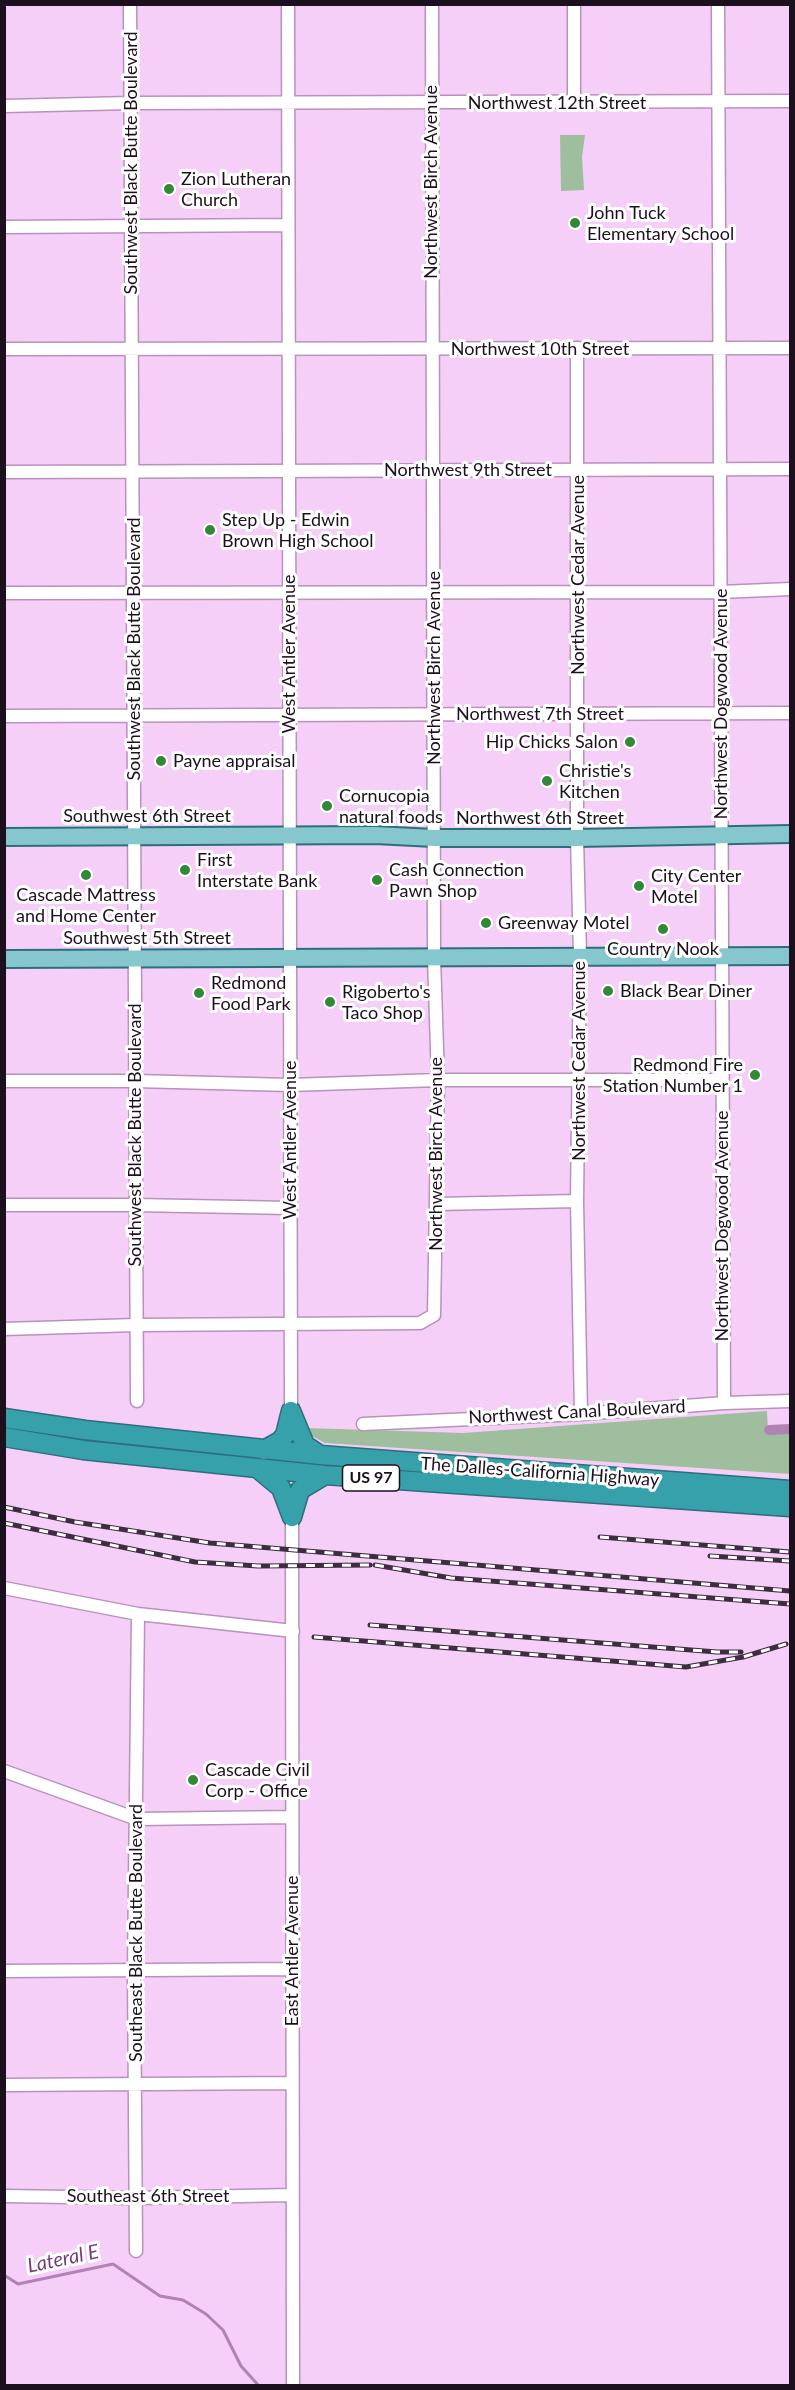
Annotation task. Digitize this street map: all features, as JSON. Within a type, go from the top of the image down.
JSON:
[{"type":"highway","points":[[264,1450],[280,1441],[285,1435],[291,1411]]},
{"type":"highway","points":[[291,1411],[305,1445],[320,1455]]},
{"type":"highway","name":"The Dalles-California Highway","points":[[4,1418],[85,1430],[264,1450],[790,1490]]},
{"type":"highway","name":"The Dalles-California Highway","points":[[4,1437],[83,1450],[325,1475],[790,1507]]},
{"type":"highway","points":[[258,1468],[281,1488],[292,1517]]},
{"type":"highway","points":[[292,1517],[300,1490],[325,1475]]},
{"type":"main road","name":"Northwest 6th Street","points":[[289,835],[577,838],[790,834]]},
{"type":"main road","name":"Southwest 6th Street","points":[[4,837],[289,835]]},
{"type":"main road","name":"Southwest 5th Street","points":[[4,959],[580,955],[790,956]]},
{"type":"street","name":"Southwest Black Butte Boulevard","points":[[130,4],[137,1401]]},
{"type":"street","name":"West Antler Avenue","points":[[288,4],[291,1411]]},
{"type":"street","name":"Northwest Birch Avenue","points":[[292,1324],[420,1323],[434,1315],[438,1080],[434,957],[432,4]]},
{"type":"street","points":[[574,4],[574,103]]},
{"type":"street","name":"Northwest Dogwood Avenue","points":[[718,4],[724,1403]]},
{"type":"street","name":"Northwest 12th Street","points":[[4,106],[130,103],[431,104],[790,101]]},
{"type":"street","points":[[4,227],[288,225]]},
{"type":"street","name":"Northwest Cedar Avenue","points":[[578,348],[577,838],[580,955],[578,1201],[581,1414]]},
{"type":"street","name":"Northwest 10th Street","points":[[4,349],[790,348]]},
{"type":"street","name":"Northwest 9th Street","points":[[4,472],[790,469]]},
{"type":"street","points":[[4,593],[721,592],[790,589]]},
{"type":"street","name":"Northwest 7th Street","points":[[4,716],[790,712]]},
{"type":"street","points":[[4,1081],[290,1084],[438,1080],[722,1080]]},
{"type":"street","points":[[437,1204],[578,1201]]},
{"type":"street","points":[[4,1205],[136,1204],[290,1208]]},
{"type":"street","points":[[4,1329],[292,1324]]},
{"type":"street","name":"Northwest Canal Boulevard","points":[[363,1424],[790,1401]]},
{"type":"street","name":"East Antler Avenue","points":[[292,1517],[293,2385]]},
{"type":"street","points":[[4,1588],[138,1614],[293,1631]]},
{"type":"street","name":"Southeast Black Butte Boulevard","points":[[136,2251],[134,1971],[138,1614]]},
{"type":"street","points":[[4,1771],[137,1819],[291,1817]]},
{"type":"street","points":[[4,1971],[291,1969]]},
{"type":"street","points":[[4,2085],[292,2083]]},
{"type":"street","name":"Southeast 6th Street","points":[[4,2196],[137,2198],[292,2195]]},
{"type":"green space","points":[[560,135],[585,135],[582,157],[584,190],[561,191]]},
{"type":"green space","points":[[767,1411],[768,1433],[790,1434],[790,1474],[325,1443],[310,1435],[306,1428],[463,1433]]},
{"type":"waterway","points":[[769,1430],[790,1429]]},
{"type":"waterway","name":"Lateral E","points":[[4,2275],[18,2284],[113,2264],[160,2296],[183,2300],[206,2314],[223,2330],[241,2366],[259,2386]]},
{"type":"railway","points":[[4,1507],[75,1522],[210,1543],[790,1591]]},
{"type":"railway","points":[[4,1523],[195,1562],[258,1566],[370,1565]]},
{"type":"railway","points":[[600,1537],[790,1552]]},
{"type":"railway","points":[[710,1556],[790,1561]]},
{"type":"railway","points":[[375,1565],[451,1578],[790,1604]]},
{"type":"railway","points":[[370,1625],[741,1652]]},
{"type":"railway","points":[[314,1637],[686,1667],[743,1657],[786,1644]]},
{"type":"place","name":"Zion Lutheran Church","points":[[169,189]]},
{"type":"place","name":"John Tuck Elementary School","points":[[575,223]]},
{"type":"place","name":"Step Up - Edwin Brown High School","points":[[210,530]]},
{"type":"place","name":"Hip Chicks Salon","points":[[630,742]]},
{"type":"place","name":"Payne appraisal","points":[[161,761]]},
{"type":"place","name":"Christie's Kitchen","points":[[547,781]]},
{"type":"place","name":"Cornucopia natural foods","points":[[327,806]]},
{"type":"place","name":"First Interstate Bank","points":[[185,870]]},
{"type":"place","name":"Cascade Mattress and Home Center","points":[[86,875]]},
{"type":"place","name":"Cash Connection Pawn Shop","points":[[377,880]]},
{"type":"place","name":"City Center Motel","points":[[639,886]]},
{"type":"place","name":"Greenway Motel","points":[[486,923]]},
{"type":"place","name":"Country Nook","points":[[663,929]]},
{"type":"place","name":"Black Bear Diner","points":[[608,991]]},
{"type":"place","name":"Redmond Food Park","points":[[199,993]]},
{"type":"place","name":"Rigoberto's Taco Shop","points":[[330,1002]]},
{"type":"place","name":"Redmond Fire Station Number 1","points":[[755,1075]]},
{"type":"place","name":"Cascade Civil Corp - Office","points":[[193,1780]]}]
